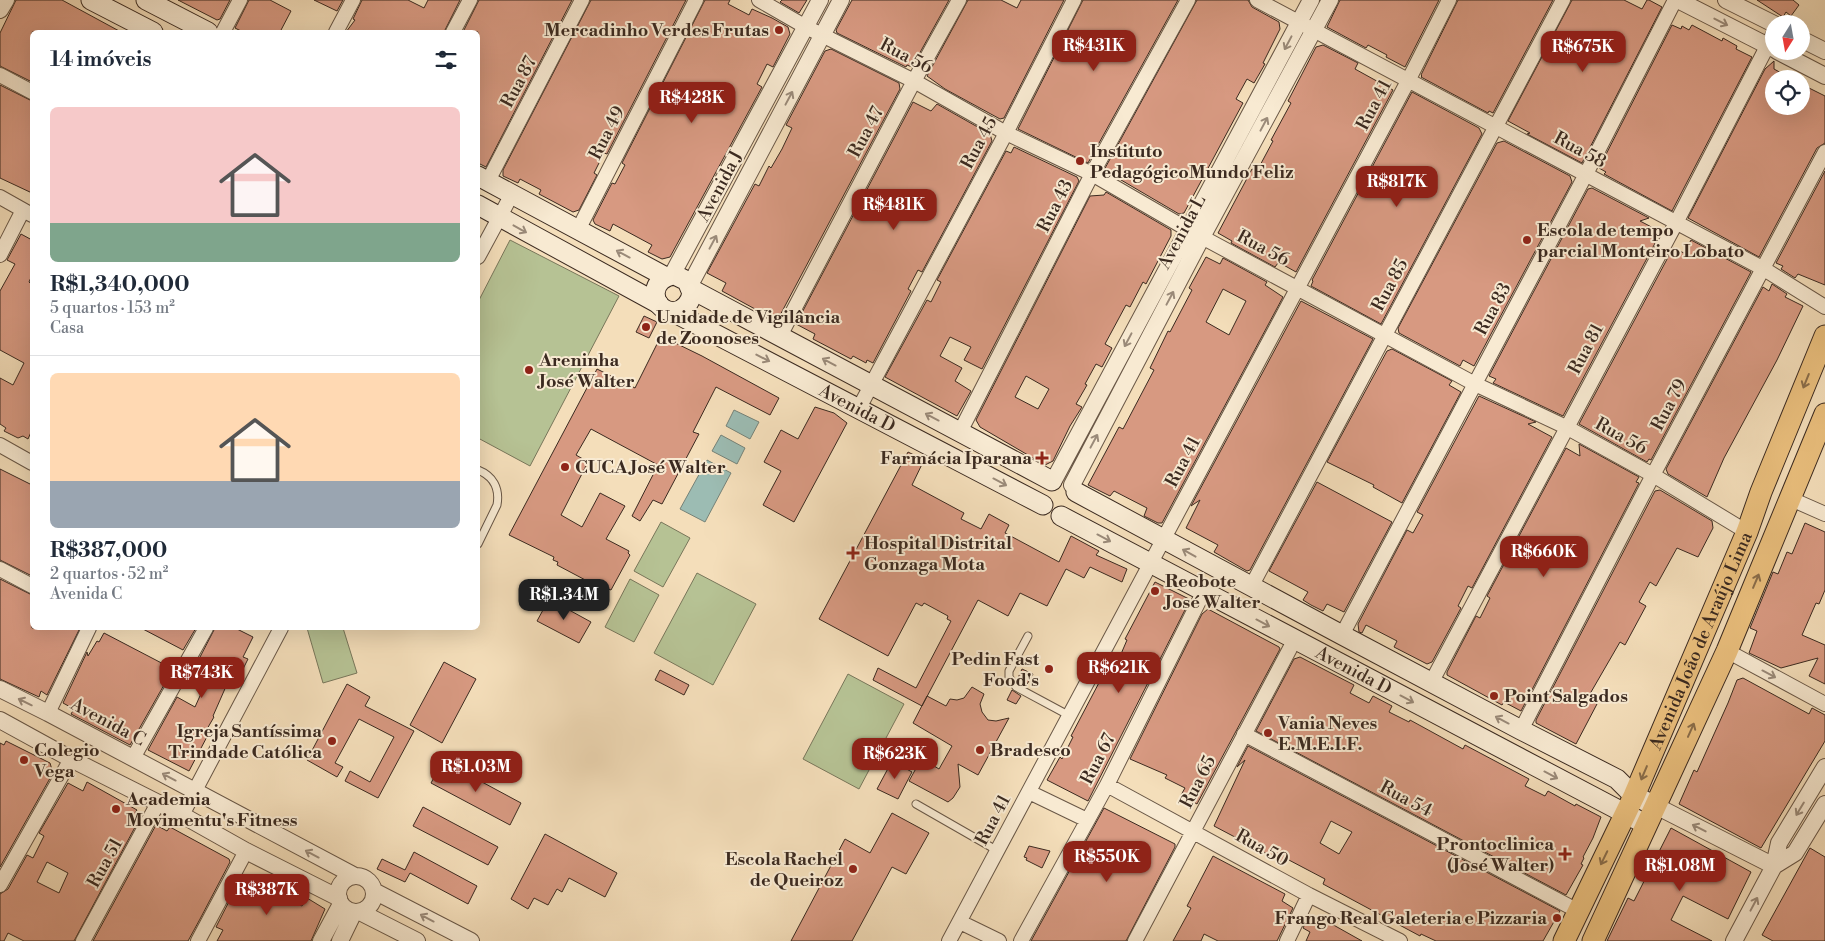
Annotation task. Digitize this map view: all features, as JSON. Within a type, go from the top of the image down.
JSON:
[{"type":"main road","points":[[91,0],[148,30]]},
{"type":"main road","points":[[146,0],[204,30]]},
{"type":"main road","points":[[483,178],[578,230],[669,276],[682,277],[691,287],[691,300],[682,310],[666,308],[655,296],[658,283],[669,276]]},
{"type":"main road","name":"Avenida D","points":[[480,206],[666,308],[1043,505]]},
{"type":"main road","name":"Avenida D","points":[[691,287],[960,432],[1063,484],[1251,587],[1616,778],[1630,805]]},
{"type":"main road","name":"Avenida João de Araújo Lima","points":[[1564,941],[1630,805],[1747,532],[1761,492],[1825,336]]},
{"type":"main road","name":"Avenida João de Araújo Lima","points":[[1594,941],[1726,651],[1825,414]]},
{"type":"main road","points":[[1063,484],[1078,500],[1072,511],[1061,516],[1054,515],[1048,512],[1043,505],[1041,496],[1043,490],[1063,484]]},
{"type":"main road","name":"Avenida D","points":[[1061,516],[1295,639],[1652,816]]},
{"type":"street","points":[[0,10],[6,0]]},
{"type":"street","points":[[224,30],[240,0]]},
{"type":"street","points":[[337,30],[353,0]]},
{"type":"street","points":[[454,30],[470,0]]},
{"type":"street","name":"Rua 87","points":[[483,178],[582,0]]},
{"type":"street","name":"Rua 49","points":[[578,230],[696,0]]},
{"type":"street","name":"Rua 56","points":[[759,0],[806,27],[914,81],[1006,133],[1092,174],[1187,229],[1475,384],[1566,427],[1653,474],[1747,532]]},
{"type":"street","name":"Avenida J","points":[[669,276],[820,0]]},
{"type":"street","name":"Avenida J","points":[[691,287],[841,0]]},
{"type":"street","name":"Rua 47","points":[[780,336],[914,81],[959,0]]},
{"type":"street","name":"Rua 45","points":[[859,408],[1006,133],[1074,0]]},
{"type":"street","name":"Rua 43","points":[[960,432],[1092,174],[1188,0]]},
{"type":"street","name":"Rua 58","points":[[1257,0],[1764,269],[1825,306]]},
{"type":"street","name":"Avenida L","points":[[1063,484],[1187,229],[1311,0]]},
{"type":"street","name":"Avenida L","points":[[1063,484],[1202,237],[1330,0]]},
{"type":"street","name":"Rua 41","points":[[949,941],[1152,563],[1163,539],[1408,81],[1449,0]]},
{"type":"street","name":"Rua 85","points":[[1251,587],[1563,0]]},
{"type":"street","points":[[1677,0],[1765,41]]},
{"type":"street","name":"Rua 83","points":[[1342,635],[1677,0]]},
{"type":"street","points":[[1726,0],[1765,20]]},
{"type":"street","points":[[1810,44],[1825,51]]},
{"type":"street","name":"Rua 81","points":[[1431,682],[1566,427],[1765,60]]},
{"type":"street","points":[[1798,60],[1825,76]]},
{"type":"street","points":[[0,75],[30,91]]},
{"type":"street","name":"Rua 79","points":[[1522,730],[1653,474],[1825,152]]},
{"type":"street","points":[[480,253],[512,194]]},
{"type":"street","points":[[0,197],[28,212],[0,255]]},
{"type":"street","points":[[0,445],[30,458]]},
{"type":"street","points":[[1791,499],[1825,514]]},
{"type":"street","points":[[0,569],[30,585]]},
{"type":"street","name":"Rua 67","points":[[1021,941],[1107,785],[1204,591]]},
{"type":"street","points":[[48,713],[88,630]]},
{"type":"street","points":[[133,758],[205,630]]},
{"type":"street","points":[[182,815],[280,630]]},
{"type":"street","name":"Rua 65","points":[[1135,941],[1295,639]]},
{"type":"street","points":[[1726,651],[1825,704]]},
{"type":"street","name":"Avenida C","points":[[0,689],[356,876]]},
{"type":"street","points":[[0,720],[182,815],[246,852],[349,907],[417,941]]},
{"type":"street","name":"Rua 54","points":[[1244,734],[1578,911]]},
{"type":"street","points":[[0,885],[71,758]]},
{"type":"street","points":[[1734,941],[1774,866],[1779,843],[1818,794],[1825,767]]},
{"type":"street","name":"Rua 50","points":[[1107,785],[1194,831],[1309,896],[1400,941]]},
{"type":"street","points":[[1029,792],[1087,820]]},
{"type":"street","name":"Rua 51","points":[[83,941],[158,803]]},
{"type":"street","points":[[1774,866],[1795,854],[1825,804]]},
{"type":"street","points":[[1652,816],[1774,866]]},
{"type":"street","points":[[198,941],[246,852]]},
{"type":"street","points":[[340,941],[349,907],[339,890],[345,880],[356,876],[367,880],[374,890],[471,941]]},
{"type":"street","points":[[349,907],[369,908],[372,903],[374,890]]},
{"type":"street","points":[[1287,941],[1309,896]]},
{"type":"street","points":[[321,941],[349,907]]},
{"type":"street","points":[[960,922],[999,941]]},
{"type":"lane","points":[[480,471],[490,477],[494,482],[497,488],[498,499],[498,504],[480,540]]},
{"type":"lane","points":[[1028,636],[1009,671],[1012,682],[1016,687],[1070,716]]},
{"type":"lane","points":[[916,804],[998,851]]},
{"type":"green space","name":"Areninha José Walter","points":[[510,240],[619,296],[530,466],[480,439],[480,298]]},
{"type":"green space","points":[[661,522],[690,538],[663,587],[634,571]]},
{"type":"green space","points":[[697,573],[756,604],[713,685],[654,653]]},
{"type":"green space","points":[[630,579],[659,595],[634,642],[605,627]]},
{"type":"green space","points":[[308,630],[344,630],[357,673],[323,683]]},
{"type":"green space","points":[[848,674],[904,704],[859,789],[803,759]]},
{"type":"water","points":[[734,410],[759,422],[750,439],[726,426]]},
{"type":"water","points":[[721,435],[745,448],[737,464],[712,451]]},
{"type":"water","points":[[707,460],[731,473],[705,522],[680,509]]},
{"type":"building","points":[[16,0],[62,0],[117,30],[30,30],[30,81],[0,66],[0,33]]},
{"type":"building","points":[[178,0],[230,0],[220,19],[217,20]]},
{"type":"building","points":[[249,0],[270,0],[291,11],[281,30],[239,30],[235,28]]},
{"type":"building","points":[[314,0],[343,0],[337,11]]},
{"type":"building","points":[[362,0],[408,0],[424,8],[428,0],[460,0],[445,30],[348,30],[355,20],[353,19]]},
{"type":"building","points":[[479,0],[572,0],[486,167],[480,164],[480,30],[464,30]]},
{"type":"building","points":[[591,0],[686,0],[607,154],[604,153],[594,173],[597,175],[579,210],[573,212],[539,194],[541,190],[520,179],[518,183],[503,176],[503,170]]},
{"type":"building","points":[[705,0],[730,0],[728,4],[749,15],[752,9],[788,27],[790,34],[773,67],[767,64],[757,84],[762,87],[670,257],[662,259],[648,252],[652,245],[613,224],[610,231],[595,224],[593,220],[612,183],[615,184],[625,165],[622,163]]},
{"type":"building","points":[[782,0],[807,0],[799,13],[780,2]]},
{"type":"building","points":[[852,0],[949,0],[912,67],[907,65],[906,67],[837,33],[836,30]]},
{"type":"building","points":[[968,0],[1001,0],[1017,8],[1021,0],[1064,0],[1004,118],[1000,119],[945,89],[927,76]]},
{"type":"building","points":[[1083,0],[1178,0],[1088,163],[1018,129]]},
{"type":"building","points":[[1197,0],[1248,0],[1252,7],[1279,22],[1280,29],[1263,63],[1265,64],[1254,83],[1247,79],[1236,99],[1243,103],[1184,213],[1179,214],[1104,170]]},
{"type":"building","points":[[1340,0],[1439,0],[1405,67],[1368,45],[1366,48],[1327,27]]},
{"type":"building","points":[[1458,0],[1553,0],[1493,113],[1489,111],[1488,113],[1421,77]]},
{"type":"building","points":[[1572,0],[1624,0],[1642,9],[1647,0],[1649,0],[1662,7],[1582,163],[1527,134],[1530,133],[1508,121]]},
{"type":"building","points":[[1757,0],[1793,0],[1799,5],[1792,15],[1786,12],[1784,15],[1780,15]]},
{"type":"building","points":[[1672,25],[1681,29],[1682,26],[1689,30],[1692,25],[1722,41],[1723,38],[1737,46],[1736,49],[1752,57],[1672,211],[1604,174],[1606,172],[1599,168]]},
{"type":"building","points":[[1323,45],[1358,63],[1355,69],[1393,90],[1296,272],[1280,263],[1275,267],[1231,243],[1232,241],[1218,233],[1252,169],[1257,171],[1273,141],[1271,140],[1291,103],[1288,101],[1316,47]]},
{"type":"building","points":[[831,49],[899,83],[900,89],[777,321],[722,291],[726,283],[707,273],[755,184],[759,186],[769,166],[771,168],[782,149],[792,128],[786,125],[825,51]]},
{"type":"building","points":[[1774,61],[1774,69],[1776,70],[1765,70],[1765,115],[1810,115],[1810,88],[1825,96],[1825,143],[1817,148],[1759,257],[1688,218],[1765,69]]},
{"type":"building","points":[[0,85],[30,100],[30,192],[0,178]]},
{"type":"building","points":[[1412,92],[1479,128],[1482,134],[1381,324],[1311,286],[1312,280]]},
{"type":"building","points":[[913,102],[931,111],[937,104],[990,134],[992,141],[922,272],[918,270],[908,289],[911,291],[873,363],[867,360],[866,363],[853,356],[851,359],[813,339],[815,334],[796,324]]},
{"type":"building","points":[[1504,141],[1570,176],[1572,182],[1474,366],[1463,360],[1460,366],[1399,333],[1398,328],[1497,143]]},
{"type":"building","points":[[1014,147],[1077,177],[1079,181],[982,369],[964,360],[971,347],[950,337],[940,356],[962,368],[955,381],[971,391],[957,416],[885,377],[927,300],[931,302],[941,282],[937,280],[1006,151],[1011,153]]},
{"type":"building","points":[[1825,171],[1825,285],[1798,274],[1795,278],[1781,269],[1783,266],[1776,263]]},
{"type":"building","points":[[1592,188],[1649,218],[1640,221],[1661,232],[1563,416],[1493,383],[1496,379],[1489,376],[1588,189]]},
{"type":"building","points":[[1106,192],[1171,230],[1171,236],[1146,284],[1143,282],[1130,307],[1126,305],[1105,344],[1112,348],[1102,367],[1096,364],[1076,404],[1082,407],[1070,426],[1053,461],[1045,465],[980,427],[976,420],[1090,196],[1104,195]],"holes":[[[1026,376],[1049,389],[1038,409],[1015,397]]]},
{"type":"building","points":[[21,234],[30,239],[30,434],[28,439],[23,436],[18,438],[4,431],[6,428],[0,424],[0,378],[13,385],[24,363],[0,350],[0,291],[15,264],[7,260]]},
{"type":"building","points":[[1691,240],[1751,272],[1651,460],[1649,459],[1647,462],[1579,424],[1673,248],[1684,253]]},
{"type":"building","points":[[1206,257],[1220,264],[1223,258],[1267,282],[1265,285],[1283,297],[1162,523],[1158,523],[1144,516],[1147,508],[1114,491],[1110,496],[1088,485],[1119,427],[1123,429],[1154,370],[1150,368],[1168,331],[1170,332],[1192,290],[1189,288]],"holes":[[[1223,289],[1246,301],[1229,335],[1206,322]]]},
{"type":"building","points":[[1772,284],[1787,294],[1785,297],[1803,306],[1777,360],[1724,458],[1707,497],[1668,474],[1666,469],[1763,287],[1769,291]]},
{"type":"building","points":[[1301,301],[1373,339],[1250,570],[1247,571],[1214,552],[1218,545],[1186,528],[1200,500],[1191,506]]},
{"type":"building","name":"Unidade de Vigilância de Zoonoses","points":[[644,316],[657,322],[649,338],[636,332]]},
{"type":"building","points":[[661,336],[779,398],[770,415],[716,387],[693,432],[699,434],[662,504],[653,500],[640,521],[632,516],[658,465],[591,429],[576,455],[588,462],[561,515],[582,527],[600,493],[625,506],[606,539],[629,551],[630,555],[611,590],[608,589],[608,592],[557,565],[558,562],[553,560],[554,557],[509,535],[597,369],[635,388]]},
{"type":"building","points":[[1392,349],[1452,381],[1449,385],[1461,392],[1402,503],[1373,487],[1374,485],[1327,462],[1387,351]]},
{"type":"building","points":[[1479,396],[1536,422],[1528,424],[1552,437],[1472,588],[1468,586],[1458,606],[1461,608],[1432,662],[1427,664],[1394,647],[1397,641],[1366,625],[1362,633],[1359,632],[1358,624],[1407,530],[1413,533],[1423,515],[1417,512]]},
{"type":"building","points":[[815,407],[834,413],[847,423],[794,522],[763,505],[781,471],[764,462],[781,430],[798,439]]},
{"type":"building","points":[[1579,444],[1639,477],[1636,482],[1639,483],[1521,711],[1504,702],[1502,705],[1447,675],[1447,672],[1476,616],[1480,618],[1490,598],[1487,596],[1566,448],[1580,456]]},
{"type":"building","points":[[908,452],[924,460],[912,485],[964,513],[961,519],[981,529],[989,514],[1009,525],[1005,533],[1059,562],[1071,536],[1099,551],[1096,555],[1127,569],[1122,582],[1090,567],[1084,578],[1066,569],[1047,606],[1020,593],[1008,616],[978,600],[922,706],[873,680],[878,668],[916,688],[951,621],[947,619],[948,616],[924,603],[922,606],[916,603],[888,656],[819,619]]},
{"type":"building","points":[[0,469],[30,484],[30,575],[0,560]]},
{"type":"building","points":[[1317,482],[1392,522],[1344,612],[1327,604],[1323,611],[1311,605],[1303,600],[1308,592],[1269,571]]},
{"type":"building","points":[[1660,490],[1712,521],[1713,528],[1698,557],[1677,548],[1656,586],[1650,582],[1639,602],[1646,606],[1625,645],[1620,642],[1587,699],[1597,704],[1576,744],[1536,723],[1536,720],[1655,491]]},
{"type":"building","points":[[1805,523],[1825,532],[1825,590],[1819,604],[1816,603],[1802,635],[1825,645],[1825,684],[1809,676],[1818,658],[1781,668],[1749,653],[1757,631],[1750,628],[1773,572],[1778,574],[1787,552],[1792,554]]},
{"type":"building","points":[[0,579],[30,594],[30,630],[79,630],[47,695],[41,691],[39,697],[0,679]]},
{"type":"building","points":[[1155,582],[1189,599],[1189,602],[1088,801],[1047,780],[1060,757],[1062,759],[1073,737],[1071,736],[1102,677],[1106,679],[1115,660],[1118,661],[1127,640],[1125,639]]},
{"type":"building","points":[[549,599],[591,622],[579,643],[537,621]]},
{"type":"building","points":[[1208,609],[1280,649],[1197,804],[1181,795],[1185,788],[1165,778],[1167,775],[1130,759],[1202,614]]},
{"type":"building","points":[[145,630],[195,630],[183,650]]},
{"type":"building","points":[[214,630],[239,630],[253,637],[243,657],[248,659],[238,679],[231,675],[214,717],[207,729],[210,731],[189,771],[148,750],[177,697],[195,707],[208,678],[202,676],[208,664],[199,659]]},
{"type":"building","points":[[104,633],[173,669],[130,745],[71,714],[74,709],[63,703],[87,652],[88,656]]},
{"type":"building","points":[[1300,657],[1354,685],[1350,693],[1369,703],[1373,696],[1392,706],[1389,712],[1409,722],[1410,720],[1463,749],[1465,745],[1529,779],[1525,786],[1545,796],[1548,791],[1575,806],[1576,804],[1601,817],[1583,857],[1581,864],[1583,865],[1566,895],[1256,731],[1294,659]]},
{"type":"building","points":[[444,662],[476,679],[442,743],[410,725]]},
{"type":"building","points":[[1022,669],[1033,674],[1026,686],[1017,680]]},
{"type":"building","points":[[660,670],[689,685],[684,695],[655,680]]},
{"type":"building","points":[[1743,678],[1809,714],[1812,708],[1825,715],[1825,741],[1761,848],[1679,804],[1694,770],[1697,772],[1737,680]]},
{"type":"building","name":"Igreja Santíssima Trindade Católica","points":[[347,684],[370,697],[365,706],[414,731],[378,798],[345,781],[350,771],[370,782],[394,737],[359,719],[335,763],[343,767],[337,777],[307,760]]},
{"type":"building","points":[[972,687],[984,694],[980,704],[982,712],[988,720],[996,721],[1009,718],[978,775],[958,764],[960,787],[948,802],[909,781],[919,763],[926,767],[929,763],[939,769],[952,746],[913,723],[927,696],[946,706],[950,699],[964,698]]},
{"type":"building","points":[[1012,690],[1021,696],[1016,704],[1007,700]]},
{"type":"building","points":[[6,741],[50,763],[53,773],[0,867],[0,743],[4,745]]},
{"type":"building","points":[[1248,746],[1560,911],[1543,941],[1436,941],[1421,934],[1420,936],[1323,884],[1325,879],[1287,859],[1284,863],[1214,826],[1245,760],[1237,767]],"holes":[[[1331,821],[1352,832],[1339,854],[1320,843]]]},
{"type":"building","points":[[443,761],[521,803],[510,825],[431,783]]},
{"type":"building","points":[[892,761],[912,772],[898,799],[877,789]]},
{"type":"building","points":[[87,782],[137,810],[135,813],[141,816],[74,941],[24,941],[8,933],[4,941],[0,941],[0,894],[8,889],[27,855],[33,858],[44,836],[39,833],[68,783],[83,791]],"holes":[[[47,862],[68,873],[59,893],[37,882]]]},
{"type":"building","points":[[423,807],[498,847],[488,865],[413,826]]},
{"type":"building","points":[[1104,808],[1175,844],[1126,941],[1031,941]]},
{"type":"building","name":"Escola Rachel de Queiroz","points":[[892,813],[929,833],[906,874],[892,867],[852,941],[791,941],[845,839],[870,853]]},
{"type":"building","points":[[156,825],[167,831],[170,827],[229,859],[230,862],[200,919],[188,941],[93,941]]},
{"type":"building","points":[[1671,828],[1751,872],[1728,919],[1683,896],[1671,920],[1712,941],[1607,941],[1628,898],[1634,901]]},
{"type":"building","points":[[545,834],[617,873],[605,897],[569,878],[562,892],[557,889],[548,905],[534,898],[528,909],[511,899]]},
{"type":"building","points":[[1029,846],[1050,851],[1042,868],[1026,860],[1027,858],[1024,857]]},
{"type":"building","points":[[1810,848],[1825,857],[1825,941],[1773,941],[1762,935]]},
{"type":"building","points":[[414,852],[477,886],[468,904],[410,873],[405,882],[377,869],[382,859],[405,870]]},
{"type":"building","points":[[1213,856],[1285,894],[1282,901],[1293,908],[1277,941],[1218,941],[1204,934],[1201,941],[1173,941],[1191,908],[1187,906]]},
{"type":"building","points":[[242,876],[302,906],[307,898],[325,909],[311,941],[217,941],[223,930],[216,927]]},
{"type":"building","points":[[1309,916],[1320,921],[1321,918],[1362,941],[1306,941],[1310,932],[1303,928]]},
{"type":"place","name":"Mercadinho Verdes Frutas","points":[[779,30]]},
{"type":"place","name":"Instituto PedagógicoMundo Feliz","points":[[1080,161]]},
{"type":"place","name":"Escola de tempo parcial Monteiro Lobato","points":[[1527,240]]},
{"type":"place","name":"Unidade de Vigilância de Zoonoses","points":[[646,327]]},
{"type":"place","name":"Areninha José Walter","points":[[529,370]]},
{"type":"place","name":"Farmácia Iparana","points":[[1042,458]]},
{"type":"place","name":"CUCA José Walter","points":[[565,467]]},
{"type":"place","name":"Hospital Distrital Gonzaga Mota","points":[[853,553]]},
{"type":"place","name":"Reobote José Walter","points":[[1155,591]]},
{"type":"place","name":"Pedin Fast Food's","points":[[1049,669]]},
{"type":"place","name":"Point Salgados","points":[[1494,696]]},
{"type":"place","name":"Vania Neves E.M.E.I.F.","points":[[1268,733]]},
{"type":"place","name":"Igreja Santíssima Trindade Católica","points":[[332,741]]},
{"type":"place","name":"Bradesco","points":[[980,750]]},
{"type":"place","name":"Colegio Vega","points":[[24,760]]},
{"type":"place","name":"Academia Movimentu's Fitness","points":[[116,809]]},
{"type":"place","name":"Prontoclinica (José Walter)","points":[[1565,854]]},
{"type":"place","name":"Escola Rachel de Queiroz","points":[[853,869]]},
{"type":"place","name":"Frango Real Galeteria e Pizzaria","points":[[1557,918]]}]
